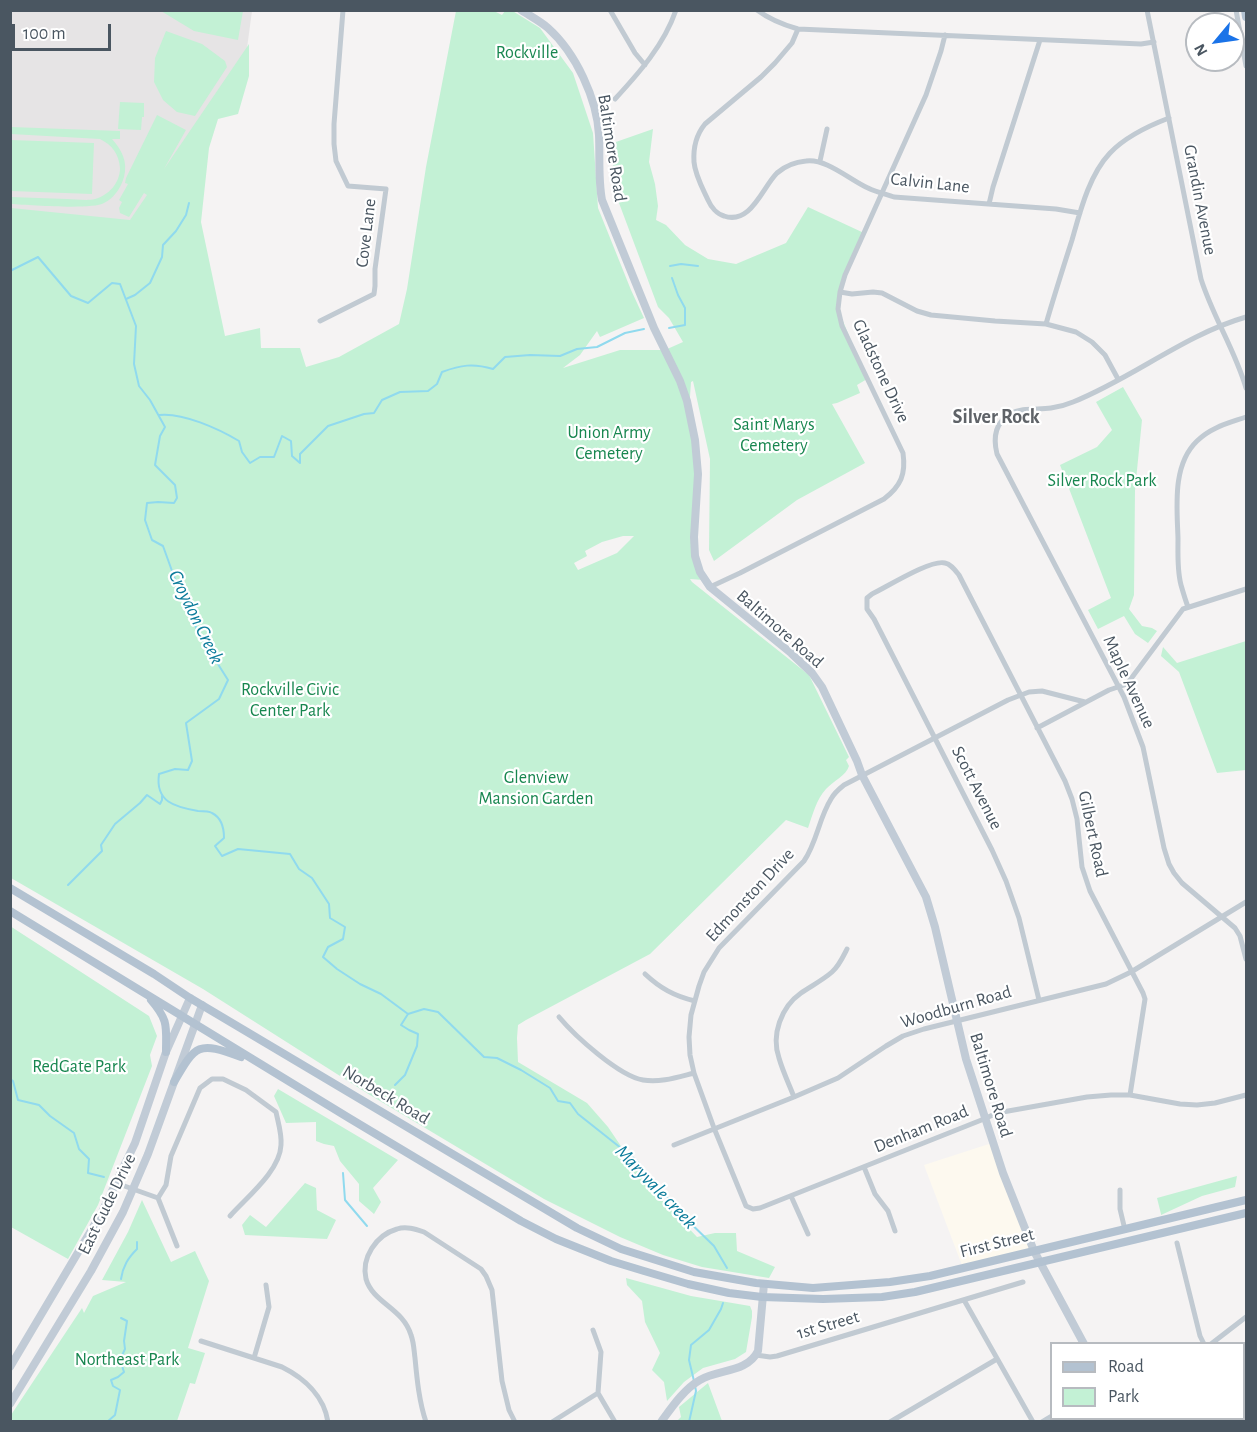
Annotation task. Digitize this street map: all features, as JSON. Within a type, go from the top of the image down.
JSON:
[{"type":"main road","points":[[1245,10],[1246,17]]},
{"type":"main road","name":"Norbeck Road","points":[[10,888],[190,998],[555,1216],[596,1238],[621,1249],[694,1272],[764,1284]]},
{"type":"main road","points":[[10,911],[541,1232],[611,1261],[688,1284],[762,1297]]},
{"type":"main road","points":[[145,993],[166,1021],[166,1052]]},
{"type":"main road","points":[[174,1082],[188,1057],[195,1051],[205,1048],[215,1047],[257,1062]]},
{"type":"main road","name":"First Street","points":[[764,1284],[813,1288],[911,1280],[1246,1200]]},
{"type":"main road","name":"First Street","points":[[762,1297],[823,1299],[882,1297],[915,1292],[1246,1213]]},
{"type":"street","name":"Cove Lane","points":[[320,321],[374,294],[375,269],[387,189],[348,186],[336,161],[334,124],[343,10]]},
{"type":"street","name":"Baltimore Road","points":[[521,10],[548,28],[562,44],[574,61],[594,106],[599,133],[602,200],[654,328],[680,381],[689,411],[695,440],[698,474],[694,537],[695,556],[700,572],[710,587],[791,653],[812,673],[822,687],[862,775],[926,897],[966,1059],[1003,1173],[1034,1251],[1083,1342]]},
{"type":"street","points":[[610,10],[635,53],[645,65]]},
{"type":"street","points":[[615,99],[645,65],[673,20],[676,10]]},
{"type":"street","points":[[757,10],[764,16],[798,29],[1141,44],[1154,42]]},
{"type":"street","name":"Grandin Avenue","points":[[1147,10],[1201,279],[1207,298],[1241,370],[1246,388]]},
{"type":"street","points":[[1236,10],[1246,66]]},
{"type":"street","points":[[798,29],[792,43],[775,63],[699,131],[696,138],[694,168],[711,207],[721,216],[732,218],[744,214],[752,207],[776,174],[787,165],[807,160],[820,161],[827,129]]},
{"type":"street","name":"Gladstone Drive","points":[[710,587],[884,499],[894,491],[899,483],[905,466],[903,453],[842,326],[838,309],[845,274],[926,95],[945,35]]},
{"type":"street","points":[[989,204],[1040,40]]},
{"type":"street","points":[[1046,324],[1095,172],[1110,153],[1130,136],[1169,118]]},
{"type":"street","name":"Calvin Lane","points":[[820,161],[869,189],[894,197],[1056,209],[1080,213]]},
{"type":"street","points":[[840,292],[882,293],[917,311],[931,315],[1046,324],[1076,332],[1092,342],[1105,355],[1118,380],[1208,331],[1246,317]]},
{"type":"street","name":"Maple Avenue","points":[[1118,380],[1071,403],[1053,408],[1012,413],[998,425],[994,442],[997,454],[1124,697],[1143,747],[1169,864],[1182,883],[1230,923],[1240,936],[1246,959]]},
{"type":"street","points":[[1188,607],[1180,584],[1178,566],[1177,494],[1182,467],[1191,448],[1211,429],[1246,417]]},
{"type":"street","name":"Gilbert Road","points":[[867,598],[933,563],[944,562],[959,574],[1065,781],[1077,819],[1082,867],[1090,891],[1145,999],[1130,1095]]},
{"type":"street","points":[[1037,728],[1109,690],[1127,684],[1183,609],[1246,588]]},
{"type":"street","name":"Scott Avenue","points":[[867,598],[867,609],[1006,881],[1019,918],[1039,1000]]},
{"type":"street","name":"Edmonston Drive","points":[[753,1209],[746,1206],[714,1128],[694,1073],[690,1055],[691,1015],[704,972],[719,948],[804,861],[811,850],[821,819],[833,795],[844,785],[1020,695],[1042,691],[1085,702]]},
{"type":"street","name":"Woodburn Road","points":[[674,1145],[838,1078],[903,1036],[957,1020],[1106,984],[1131,972],[1246,902]]},
{"type":"street","points":[[794,1097],[778,1058],[777,1030],[791,1002],[832,972],[847,949]]},
{"type":"street","points":[[645,974],[667,992],[695,1001]]},
{"type":"street","name":"East Gude Drive","points":[[10,1367],[98,1219],[116,1183],[135,1143],[166,1052],[190,998]]},
{"type":"street","name":"East Gude Drive","points":[[10,1404],[91,1271],[123,1212],[148,1154],[202,1005]]},
{"type":"street","points":[[559,1017],[568,1028],[630,1077],[658,1081],[694,1073]]},
{"type":"street","points":[[158,1198],[166,1185],[171,1156],[200,1088],[212,1079],[223,1079],[246,1090],[276,1112],[281,1144],[278,1158],[265,1179],[230,1216]]},
{"type":"street","name":"Denham Road","points":[[753,1209],[760,1209],[997,1113],[1112,1095],[1130,1095],[1197,1105],[1246,1095]]},
{"type":"street","points":[[864,1167],[875,1194],[888,1211],[895,1231]]},
{"type":"street","points":[[116,1183],[158,1198],[177,1246]]},
{"type":"street","points":[[1120,1190],[1120,1209],[1125,1230]]},
{"type":"street","points":[[791,1196],[808,1234]]},
{"type":"street","points":[[426,1422],[421,1408],[408,1325],[375,1295],[366,1279],[367,1258],[373,1245],[382,1236],[396,1229],[414,1228],[424,1232],[481,1269],[486,1276],[492,1290],[502,1381],[509,1410],[515,1422]]},
{"type":"street","points":[[1177,1243],[1202,1342]]},
{"type":"street","name":"1st Street","points":[[661,1422],[681,1396],[699,1380],[739,1368],[756,1355],[777,1356],[1023,1282]]},
{"type":"street","points":[[756,1355],[764,1284]]},
{"type":"street","points":[[254,1358],[269,1308],[267,1285]]},
{"type":"street","points":[[964,1300],[1033,1422]]},
{"type":"street","points":[[1214,1342],[1246,1317]]},
{"type":"street","points":[[592,1330],[601,1352],[598,1393],[615,1422]]},
{"type":"street","points":[[201,1341],[294,1373],[308,1384],[319,1398],[328,1422]]},
{"type":"street","points":[[890,1422],[997,1359]]},
{"type":"street","points":[[552,1422],[598,1393]]},
{"type":"shaded area","points":[[11,11],[252,11],[245,63],[129,230],[11,211]]},
{"type":"shaded area","points":[[992,1143],[1034,1251],[963,1268],[924,1165]]},
{"type":"green space","name":"Rockville Civic Center Park","points":[[511,10],[540,28],[573,73],[593,133],[598,208],[644,318],[600,337],[597,331],[580,355],[563,368],[620,350],[665,350],[683,342],[669,318],[658,307],[619,203],[614,173],[613,143],[653,129],[649,162],[658,206],[656,220],[666,225],[685,245],[708,259],[736,264],[786,243],[808,207],[864,233],[845,275],[838,309],[867,379],[857,385],[860,393],[832,404],[865,463],[797,500],[714,561],[709,550],[710,459],[693,381],[691,382],[689,411],[695,440],[694,537],[704,580],[690,579],[809,675],[849,757],[846,760],[849,766],[845,773],[823,793],[815,807],[808,828],[786,820],[650,954],[518,1025],[518,1062],[587,1103],[608,1127],[646,1183],[697,1237],[715,1233],[736,1233],[737,1251],[775,1267],[769,1278],[702,1267],[663,1255],[620,1237],[544,1199],[370,1095],[203,989],[11,878],[11,208],[130,220],[147,195],[144,193],[129,217],[120,213],[119,208],[122,202],[119,200],[128,184],[125,183],[126,178],[157,115],[186,130],[164,169],[249,44],[249,76],[238,114],[218,119],[209,148],[201,222],[225,336],[260,328],[261,348],[300,348],[306,367],[339,357],[399,324],[456,11],[494,11],[502,15],[505,11]],"holes":[[[623,536],[634,536],[617,553],[578,570],[574,563],[587,556],[585,551],[602,542]]]},
{"type":"green space","points":[[161,11],[243,11],[238,40],[194,31]]},
{"type":"green space","points":[[166,31],[202,44],[225,61],[227,67],[195,116],[177,112],[163,100],[154,82],[155,58]]},
{"type":"green space","points":[[120,102],[144,103],[141,130],[118,129]]},
{"type":"green space","points":[[11,127],[120,131],[120,139],[112,139],[119,147],[125,161],[124,177],[119,189],[108,201],[97,205],[60,207],[11,204],[11,197],[95,199],[105,195],[113,188],[120,168],[114,150],[100,139],[11,134]]},
{"type":"green space","points":[[11,140],[94,143],[92,194],[11,191]]},
{"type":"green space","name":"Silver Rock Park","points":[[1123,387],[1142,420],[1135,490],[1134,595],[1129,609],[1142,626],[1157,631],[1148,643],[1135,634],[1124,616],[1098,629],[1088,610],[1111,598],[1060,465],[1097,447],[1112,430],[1096,402]]},
{"type":"green space","points":[[1246,641],[1246,770],[1217,773],[1179,672],[1161,656],[1163,647],[1177,663]]},
{"type":"green space","name":"RedGate Park","points":[[10,926],[149,1016],[157,1036],[150,1055],[152,1066],[98,1205],[68,1259],[11,1227]]},
{"type":"green space","points":[[278,1089],[398,1160],[373,1188],[381,1202],[374,1214],[359,1201],[359,1184],[340,1161],[334,1146],[316,1141],[316,1122],[286,1123],[274,1096]]},
{"type":"green space","points":[[1237,1176],[1235,1187],[1202,1196],[1161,1215],[1157,1198]]},
{"type":"green space","points":[[305,1183],[316,1188],[317,1210],[336,1220],[327,1239],[245,1235],[242,1225],[250,1215],[266,1227]]},
{"type":"green space","name":"Northeast Park","points":[[142,1200],[171,1262],[195,1251],[209,1281],[188,1348],[205,1353],[195,1384],[190,1383],[177,1421],[16,1422],[11,1419],[11,1415],[82,1308],[84,1313],[93,1296],[126,1282],[102,1280]]},
{"type":"green space","points":[[626,1278],[691,1296],[750,1306],[752,1317],[746,1352],[735,1359],[703,1368],[684,1382],[667,1401],[664,1382],[652,1370],[660,1353],[645,1322],[642,1301],[627,1285]]},
{"type":"green space","points":[[708,1383],[722,1421],[677,1421],[681,1417],[679,1407]]},
{"type":"waterway","points":[[126,299],[150,283],[162,257],[163,245],[186,215],[189,203]]},
{"type":"waterway","name":"Croydon Creek","points":[[10,271],[38,257],[71,296],[88,303],[112,283],[120,284],[136,326],[134,364],[139,386],[165,427],[160,436],[155,465],[175,485],[177,498],[174,503],[147,503],[145,520],[152,540],[163,546],[199,634],[228,680],[219,699],[186,723],[192,761],[188,770],[175,769],[159,774],[160,791],[164,797],[174,805],[209,812],[220,820],[224,838],[215,846],[222,856],[238,849],[290,854],[299,869],[312,878],[329,904],[330,918],[345,927],[343,939],[328,947],[323,957],[337,969],[381,994],[408,1014],[424,1009],[438,1012],[484,1057],[497,1058],[521,1070],[550,1088],[558,1101],[570,1103],[578,1114],[636,1160],[681,1214],[714,1246],[727,1268]]},
{"type":"waterway","points":[[670,266],[681,264],[698,266]]},
{"type":"waterway","points":[[669,328],[685,325],[685,308],[672,278]]},
{"type":"waterway","points":[[159,415],[189,419],[231,436],[239,441],[242,452],[250,463],[260,457],[274,457],[282,436],[291,441],[292,456],[300,463],[300,454],[328,426],[374,413],[382,400],[400,392],[428,391],[437,384],[442,372],[467,366],[493,369],[505,357],[560,356],[577,349],[597,347],[625,333],[644,329]]},
{"type":"waterway","points":[[68,885],[102,851],[101,845],[115,824],[147,795],[160,804],[162,796]]},
{"type":"waterway","points":[[395,1085],[405,1075],[417,1046],[418,1034],[401,1025],[408,1014]]},
{"type":"waterway","points":[[10,1079],[13,1081],[18,1100],[39,1105],[74,1133],[79,1149],[89,1159],[88,1173],[104,1177]]},
{"type":"waterway","points":[[343,1173],[345,1200],[367,1226]]},
{"type":"waterway","points":[[121,1279],[126,1262],[137,1249],[137,1242]]},
{"type":"waterway","name":"Maryvale creek","points":[[694,1381],[689,1360],[691,1345],[709,1330],[723,1303]]},
{"type":"waterway","points":[[107,1422],[115,1415],[120,1390],[113,1386],[111,1380],[124,1372],[120,1360],[125,1349],[127,1321],[121,1318]]},
{"type":"waterway","name":"Maryvale creek","points":[[689,1422],[696,1391],[695,1386]]},
{"type":"district","name":"Silver Rock","points":[[996,417]]},
{"type":"park label","name":"Rockville","points":[[527,53]]},
{"type":"park label","name":"Saint Marys Cemetery","points":[[774,435]]},
{"type":"park label","name":"Union Army Cemetery","points":[[609,443]]},
{"type":"park label","name":"Glenview Mansion Garden","points":[[536,788]]}]
